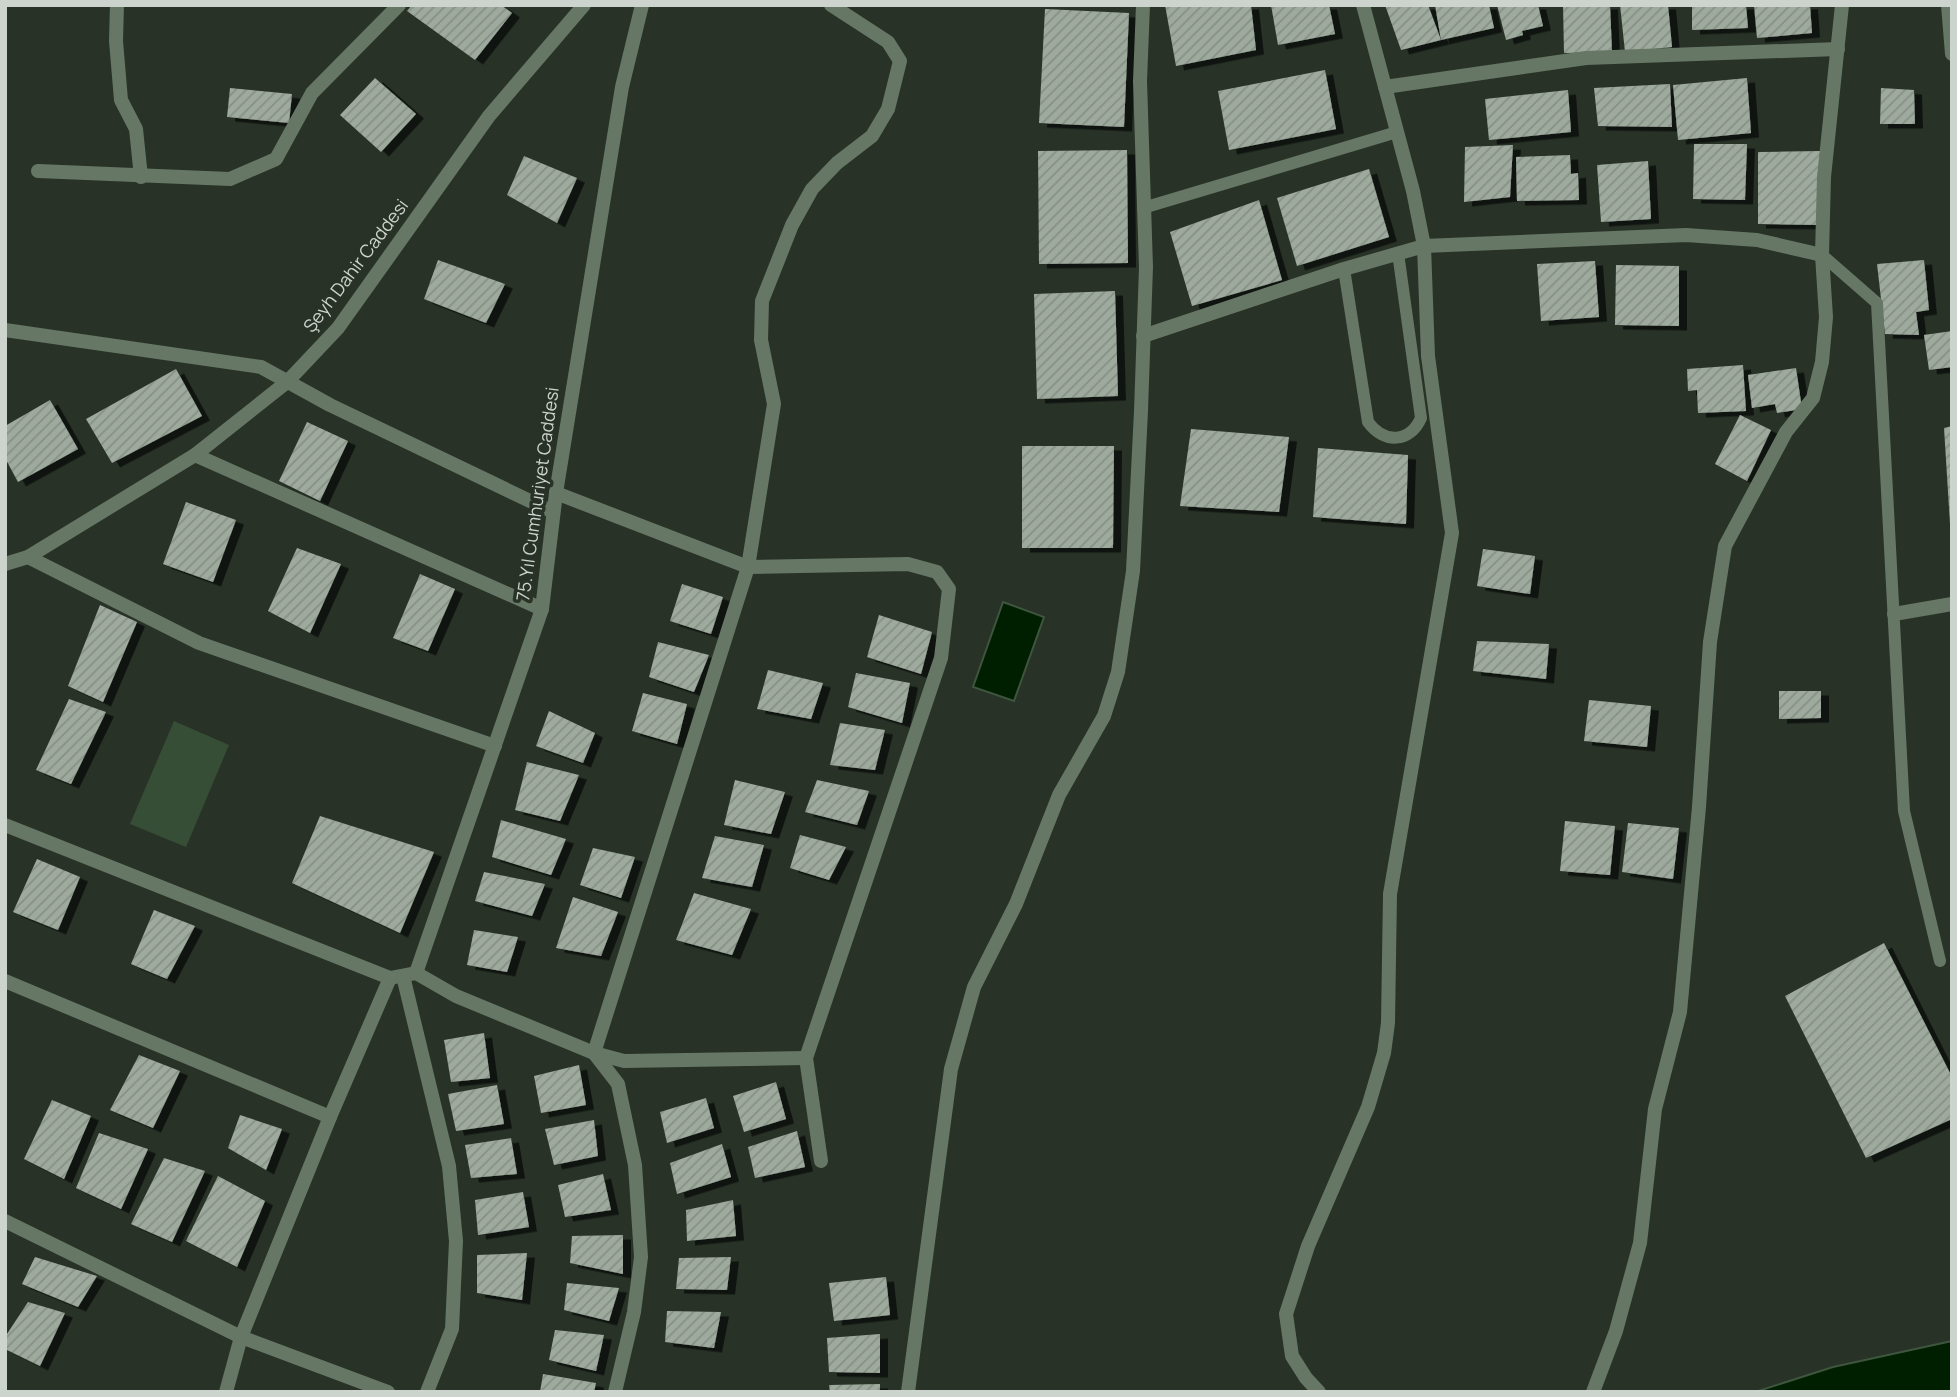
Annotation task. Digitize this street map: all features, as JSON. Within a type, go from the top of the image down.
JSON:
[{"type":"street","points":[[117,5],[116,41],[121,100],[136,129],[141,177]]},
{"type":"street","points":[[38,171],[141,177],[230,178],[276,159],[312,93],[399,5]]},
{"type":"street","name":"Şeyh Dahir Caddesi","points":[[8,561],[29,556],[195,455],[287,382],[338,328],[489,116],[584,5]]},
{"type":"street","name":"75.Yıl Cumhuriyet Caddesi","points":[[226,1392],[241,1337],[330,1117],[403,976],[495,746],[542,609],[553,512],[622,87],[642,5]]},
{"type":"street","points":[[594,1053],[748,567],[774,404],[761,340],[762,301],[792,225],[812,189],[837,163],[873,136],[888,109],[900,61],[888,42],[831,5]]},
{"type":"street","points":[[908,1392],[951,1069],[974,987],[1016,904],[1059,796],[1104,716],[1118,672],[1133,571],[1146,267],[1140,81],[1143,5]]},
{"type":"street","points":[[1319,1392],[1292,1356],[1286,1314],[1308,1245],[1368,1107],[1384,1053],[1388,1023],[1390,894],[1452,533],[1428,356],[1424,246],[1363,5]]},
{"type":"street","points":[[1593,1392],[1616,1331],[1640,1243],[1655,1109],[1680,1012],[1699,807],[1710,642],[1725,546],[1786,432],[1813,398],[1825,341],[1822,256],[1824,177],[1842,5]]},
{"type":"street","points":[[1948,5],[1952,54]]},
{"type":"street","points":[[1385,86],[1586,58],[1838,49]]},
{"type":"street","points":[[1143,337],[1344,269],[1424,246],[1686,235],[1757,240],[1822,256]]},
{"type":"street","points":[[5,330],[261,367],[553,512]]},
{"type":"street","points":[[195,455],[542,609]]},
{"type":"street","points":[[556,493],[748,567],[908,564],[937,572],[949,589],[941,658],[806,1058],[821,1161]]},
{"type":"street","points":[[29,556],[199,643],[495,746]]},
{"type":"street","points":[[1894,614],[1952,604]]},
{"type":"street","points":[[5,825],[456,996],[594,1053],[624,1061],[806,1058]]},
{"type":"street","points":[[403,976],[449,1166],[456,1241],[452,1329],[427,1392]]},
{"type":"street","points":[[5,981],[330,1117]]},
{"type":"street","points":[[594,1053],[618,1084],[635,1165],[641,1257],[634,1312],[615,1392]]},
{"type":"street","points":[[5,1222],[241,1337],[388,1392]]},
{"type":"street","points":[[342,1392],[347,1377]]},
{"type":"lane","points":[[1143,208],[1397,132]]},
{"type":"lane","points":[[1344,269],[1368,422],[1380,435],[1397,439],[1412,432],[1421,418],[1398,253]]},
{"type":"lane","points":[[1822,256],[1877,303],[1904,811],[1940,961]]},
{"type":"shaded area","points":[[1003,602],[1044,617],[1014,701],[973,687]]},
{"type":"shaded area","points":[[174,721],[229,745],[186,847],[130,824]]},
{"type":"shaded area","points":[[1952,1341],[1952,1392],[1755,1392],[1833,1367]]},
{"type":"building","points":[[412,5],[501,5],[512,13],[475,60],[407,11]]},
{"type":"building","points":[[1165,5],[1251,5],[1256,50],[1176,66]]},
{"type":"building","points":[[1271,5],[1329,5],[1335,34],[1278,45]]},
{"type":"building","points":[[1385,5],[1428,5],[1441,40],[1401,50]]},
{"type":"building","points":[[1435,5],[1489,5],[1494,28],[1441,40]]},
{"type":"building","points":[[1497,5],[1538,5],[1543,26],[1522,31],[1523,35],[1506,40]]},
{"type":"building","points":[[1563,5],[1610,5],[1612,52],[1564,53]]},
{"type":"building","points":[[1620,5],[1668,5],[1672,47],[1625,52]]},
{"type":"building","points":[[1692,5],[1746,5],[1748,28],[1692,30]]},
{"type":"building","points":[[1754,5],[1810,5],[1812,33],[1757,38]]},
{"type":"building","points":[[1045,9],[1129,13],[1124,127],[1039,123]]},
{"type":"building","points":[[1325,70],[1336,129],[1229,150],[1218,91]]},
{"type":"building","points":[[375,78],[416,114],[381,152],[340,115]]},
{"type":"building","points":[[1747,78],[1751,133],[1678,140],[1673,85]]},
{"type":"building","points":[[1670,84],[1672,127],[1598,126],[1594,88]]},
{"type":"building","points":[[230,88],[292,94],[289,123],[227,117]]},
{"type":"building","points":[[1881,88],[1914,90],[1915,124],[1880,124]]},
{"type":"building","points":[[1568,90],[1571,132],[1489,140],[1485,99]]},
{"type":"building","points":[[1694,144],[1747,144],[1745,200],[1693,199]]},
{"type":"building","points":[[1513,145],[1510,197],[1464,202],[1465,147]]},
{"type":"building","points":[[1127,150],[1128,263],[1039,264],[1038,151]]},
{"type":"building","points":[[1821,151],[1818,225],[1758,224],[1758,152]]},
{"type":"building","points":[[1570,155],[1571,174],[1578,173],[1579,200],[1517,201],[1516,157]]},
{"type":"building","points":[[524,156],[577,178],[557,223],[507,195]]},
{"type":"building","points":[[1648,161],[1651,219],[1601,222],[1597,165]]},
{"type":"building","points":[[1369,169],[1389,237],[1297,266],[1277,198]]},
{"type":"building","points":[[1259,200],[1282,280],[1192,306],[1170,232]]},
{"type":"building","points":[[438,260],[505,284],[486,323],[424,299]]},
{"type":"building","points":[[1924,260],[1929,310],[1916,312],[1919,335],[1885,334],[1877,264]]},
{"type":"building","points":[[1595,261],[1599,317],[1541,321],[1537,264]]},
{"type":"building","points":[[1616,265],[1679,266],[1679,326],[1615,325]]},
{"type":"building","points":[[1115,291],[1118,396],[1037,399],[1034,294]]},
{"type":"building","points":[[1952,331],[1952,367],[1929,370],[1924,335]]},
{"type":"building","points":[[1743,365],[1746,411],[1698,413],[1697,390],[1688,391],[1687,369]]},
{"type":"building","points":[[1796,368],[1802,409],[1777,413],[1775,404],[1752,408],[1748,375]]},
{"type":"building","points":[[176,369],[202,416],[112,463],[86,419]]},
{"type":"building","points":[[50,400],[78,449],[18,482],[5,458],[5,426]]},
{"type":"building","points":[[1740,415],[1771,430],[1747,481],[1715,464]]},
{"type":"building","points":[[307,422],[348,441],[320,501],[279,481]]},
{"type":"building","points":[[1952,426],[1952,524],[1950,524],[1944,428]]},
{"type":"building","points":[[1191,429],[1289,437],[1279,512],[1180,506]]},
{"type":"building","points":[[1022,446],[1114,446],[1113,548],[1022,548]]},
{"type":"building","points":[[1318,448],[1408,455],[1406,524],[1313,517]]},
{"type":"building","points":[[186,502],[236,520],[213,582],[163,564]]},
{"type":"building","points":[[297,548],[341,564],[310,633],[268,611]]},
{"type":"building","points":[[1483,549],[1535,556],[1530,594],[1477,586]]},
{"type":"building","points":[[420,574],[455,589],[428,651],[393,638]]},
{"type":"building","points":[[682,584],[723,597],[711,634],[670,621]]},
{"type":"building","points":[[100,605],[137,622],[103,702],[68,686]]},
{"type":"building","points":[[879,615],[932,632],[921,674],[867,657]]},
{"type":"building","points":[[1477,641],[1549,644],[1546,679],[1473,671]]},
{"type":"building","points":[[658,642],[709,655],[694,692],[649,677]]},
{"type":"building","points":[[768,670],[823,683],[811,719],[757,709]]},
{"type":"building","points":[[856,673],[910,683],[902,723],[848,707]]},
{"type":"building","points":[[1779,691],[1821,691],[1821,718],[1779,719]]},
{"type":"building","points":[[643,693],[687,704],[677,744],[632,731]]},
{"type":"building","points":[[69,699],[106,712],[71,784],[36,770]]},
{"type":"building","points":[[1589,700],[1651,706],[1647,747],[1584,741]]},
{"type":"building","points":[[549,711],[595,733],[583,763],[536,746]]},
{"type":"building","points":[[840,723],[885,730],[875,770],[830,765]]},
{"type":"building","points":[[527,762],[579,775],[560,821],[515,810]]},
{"type":"building","points":[[735,780],[785,792],[771,834],[724,825]]},
{"type":"building","points":[[817,780],[869,791],[857,825],[805,812]]},
{"type":"building","points":[[320,816],[434,852],[400,933],[292,883]]},
{"type":"building","points":[[501,820],[566,839],[551,875],[492,857]]},
{"type":"building","points":[[1565,821],[1615,826],[1610,875],[1560,871]]},
{"type":"building","points":[[1628,823],[1679,828],[1673,879],[1622,872]]},
{"type":"building","points":[[800,835],[846,847],[829,880],[790,868]]},
{"type":"building","points":[[715,836],[764,845],[752,887],[702,878]]},
{"type":"building","points":[[593,848],[635,857],[621,898],[580,885]]},
{"type":"building","points":[[37,859],[80,877],[58,930],[13,912]]},
{"type":"building","points":[[484,872],[545,884],[532,916],[475,901]]},
{"type":"building","points":[[694,893],[751,909],[732,955],[676,940]]},
{"type":"building","points":[[573,897],[618,912],[601,956],[556,948]]},
{"type":"building","points":[[154,910],[195,926],[167,979],[131,964]]},
{"type":"building","points":[[474,930],[518,937],[507,972],[467,965]]},
{"type":"building","points":[[1884,943],[1952,1077],[1952,1119],[1866,1158],[1785,996]]},
{"type":"building","points":[[484,1033],[490,1078],[451,1082],[444,1040]]},
{"type":"building","points":[[139,1055],[180,1071],[153,1128],[110,1110]]},
{"type":"building","points":[[579,1065],[586,1105],[541,1113],[534,1076]]},
{"type":"building","points":[[776,1082],[786,1119],[744,1132],[733,1096]]},
{"type":"building","points":[[497,1085],[504,1124],[456,1131],[448,1094]]},
{"type":"building","points":[[706,1098],[714,1128],[667,1143],[660,1112]]},
{"type":"building","points":[[52,1100],[91,1116],[64,1179],[24,1159]]},
{"type":"building","points":[[240,1115],[282,1129],[266,1170],[228,1148]]},
{"type":"building","points":[[594,1120],[598,1156],[554,1165],[545,1129]]},
{"type":"building","points":[[797,1131],[805,1167],[755,1178],[748,1147]]},
{"type":"building","points":[[99,1133],[148,1149],[121,1209],[76,1188]]},
{"type":"building","points":[[511,1138],[517,1174],[471,1178],[465,1145]]},
{"type":"building","points":[[722,1144],[731,1177],[677,1194],[670,1163]]},
{"type":"building","points":[[164,1158],[205,1171],[172,1242],[131,1224]]},
{"type":"building","points":[[603,1174],[611,1210],[565,1217],[558,1185]]},
{"type":"building","points":[[218,1176],[265,1201],[237,1267],[186,1241]]},
{"type":"building","points":[[523,1192],[529,1227],[478,1235],[475,1200]]},
{"type":"building","points":[[733,1200],[736,1236],[687,1241],[686,1210]]},
{"type":"building","points":[[623,1235],[623,1274],[570,1263],[572,1236]]},
{"type":"building","points":[[527,1253],[522,1300],[477,1293],[477,1255]]},
{"type":"building","points":[[35,1257],[97,1276],[78,1307],[22,1284]]},
{"type":"building","points":[[731,1257],[727,1290],[676,1289],[679,1258]]},
{"type":"building","points":[[886,1277],[890,1315],[834,1321],[829,1283]]},
{"type":"building","points":[[567,1283],[619,1288],[609,1321],[564,1310]]},
{"type":"building","points":[[28,1302],[65,1313],[40,1366],[5,1349],[5,1337]]},
{"type":"building","points":[[667,1311],[721,1312],[714,1348],[665,1342]]},
{"type":"building","points":[[555,1330],[604,1335],[596,1371],[549,1360]]},
{"type":"building","points":[[880,1334],[880,1373],[829,1372],[827,1338]]},
{"type":"building","points":[[543,1374],[596,1383],[594,1392],[540,1392]]},
{"type":"building","points":[[880,1384],[880,1392],[830,1392],[829,1385]]}]
